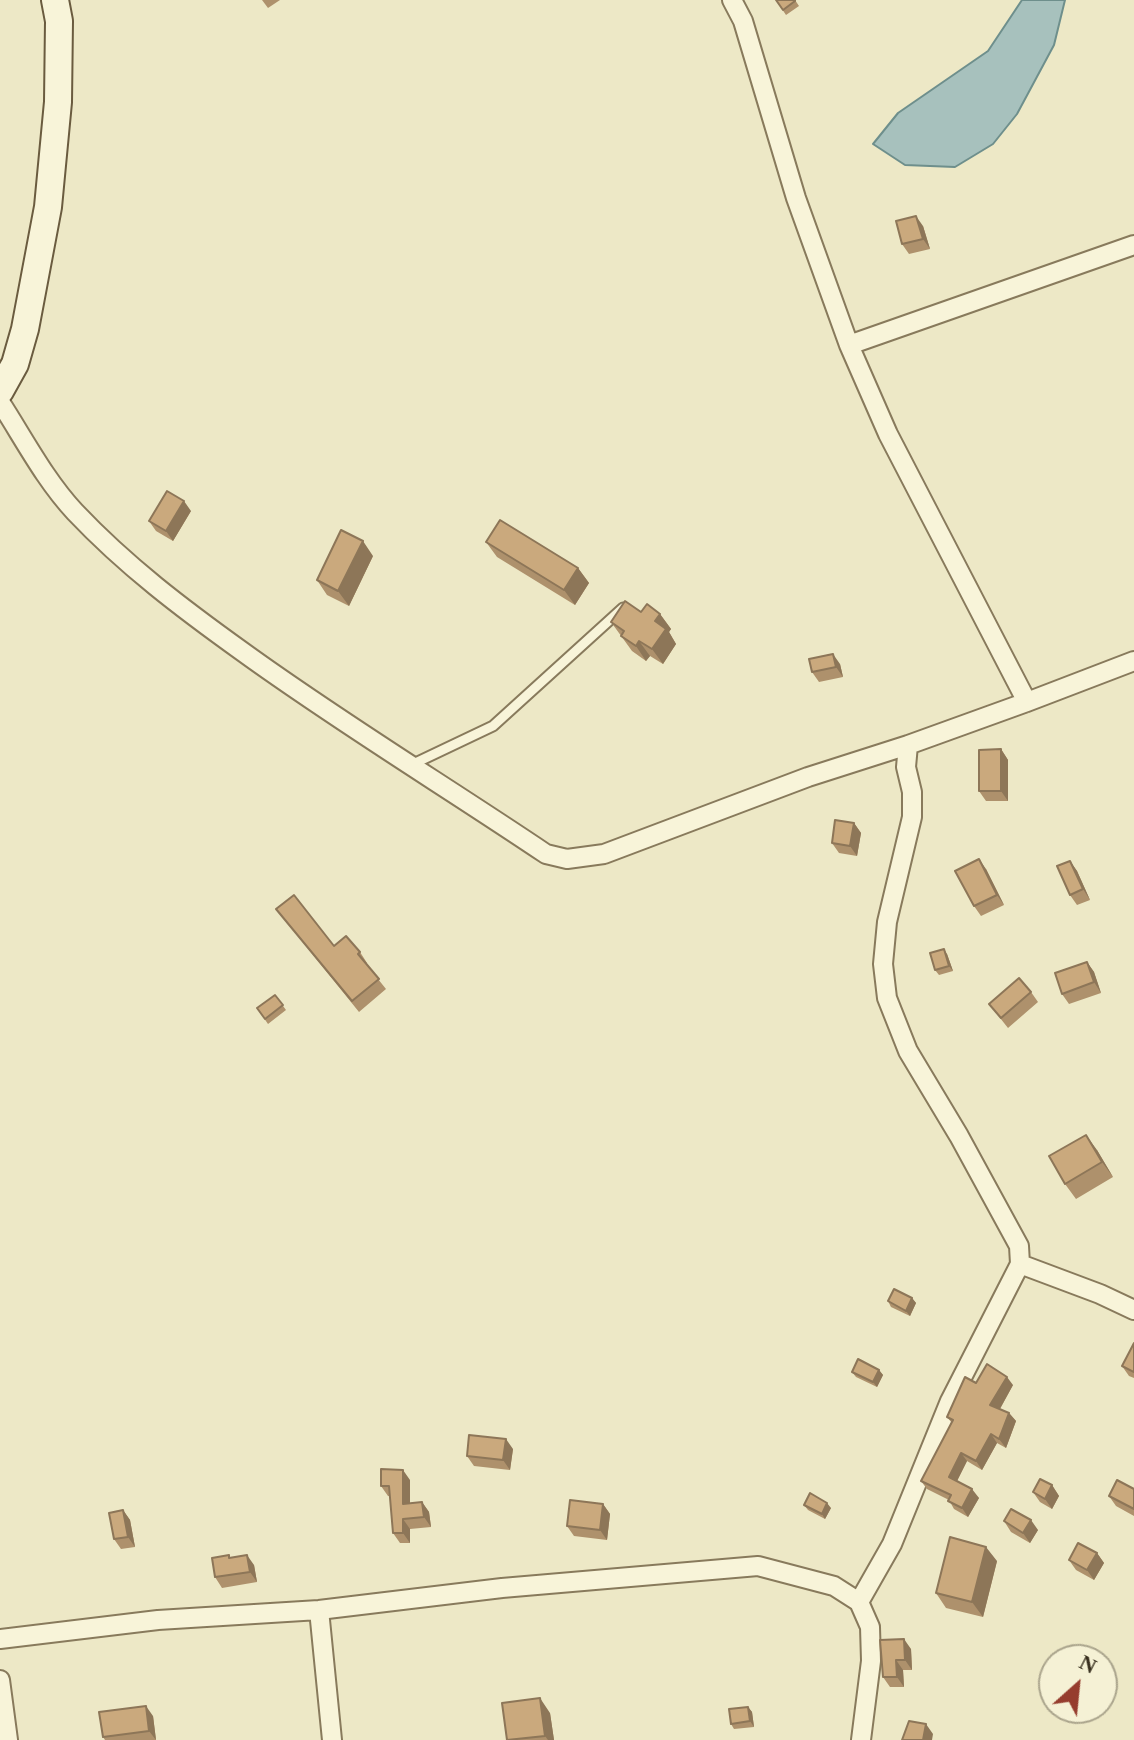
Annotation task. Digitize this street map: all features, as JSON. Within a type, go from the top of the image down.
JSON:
[{"type":"street","points":[[0,391],[15,364],[25,329],[48,207],[58,102],[59,21],[55,0]]},
{"type":"street","points":[[732,0],[743,21],[796,198],[849,345],[888,434],[1027,702]]},
{"type":"street","points":[[849,345],[1134,245]]},
{"type":"street","points":[[0,402],[73,510],[134,570],[268,670],[546,854],[567,859],[604,854],[808,777],[908,745],[1134,661]]},
{"type":"street","points":[[859,1602],[892,1544],[950,1401],[1020,1264],[1019,1246],[908,1051],[887,998],[883,964],[887,922],[912,817],[912,792],[906,767],[908,745]]},
{"type":"street","points":[[1020,1264],[1134,1310]]},
{"type":"street","points":[[0,1639],[158,1620],[319,1610],[502,1588],[758,1566],[834,1586],[859,1602],[870,1627],[871,1661],[861,1740]]},
{"type":"street","points":[[319,1610],[332,1740]]},
{"type":"street","points":[[0,1680],[8,1740]]},
{"type":"lane","points":[[411,765],[493,726],[623,608]]},
{"type":"water","points":[[1022,0],[1065,0],[1054,45],[1017,114],[993,144],[955,167],[905,165],[873,144],[898,113],[988,51]]},
{"type":"building","points":[[776,0],[795,0],[795,1],[783,10]]},
{"type":"building","points":[[916,216],[923,239],[902,244],[896,221]]},
{"type":"building","points":[[167,491],[184,501],[166,531],[149,521]]},
{"type":"building","points":[[500,520],[578,568],[564,590],[486,542]]},
{"type":"building","points":[[341,530],[363,541],[338,591],[317,580]]},
{"type":"building","points":[[625,601],[641,612],[647,604],[660,614],[655,621],[666,629],[652,649],[639,641],[636,646],[621,636],[624,631],[611,622]]},
{"type":"building","points":[[833,654],[836,667],[812,672],[809,659]]},
{"type":"building","points":[[1001,749],[1001,791],[979,791],[979,750]]},
{"type":"building","points":[[835,820],[854,823],[850,846],[832,843]]},
{"type":"building","points":[[979,859],[997,895],[974,906],[955,871]]},
{"type":"building","points":[[1070,861],[1083,889],[1070,895],[1057,866]]},
{"type":"building","points":[[294,895],[334,946],[346,936],[379,979],[352,1001],[276,909]]},
{"type":"building","points":[[944,949],[949,966],[935,970],[930,953]]},
{"type":"building","points":[[1087,962],[1094,982],[1062,994],[1055,973]]},
{"type":"building","points":[[1019,978],[1031,992],[1001,1018],[989,1004]]},
{"type":"building","points":[[275,995],[283,1005],[265,1019],[257,1008]]},
{"type":"building","points":[[1086,1135],[1102,1162],[1065,1184],[1049,1156]]},
{"type":"building","points":[[894,1289],[912,1298],[906,1311],[888,1301]]},
{"type":"building","points":[[1134,1343],[1134,1372],[1122,1366]]},
{"type":"building","points":[[858,1359],[879,1370],[873,1382],[852,1372]]},
{"type":"building","points":[[987,1364],[1007,1377],[990,1405],[1009,1413],[999,1439],[991,1434],[976,1461],[961,1453],[949,1477],[972,1489],[962,1508],[948,1501],[951,1495],[921,1481],[953,1420],[947,1417],[965,1377],[976,1383]]},
{"type":"building","points":[[469,1435],[506,1439],[503,1460],[467,1456]]},
{"type":"building","points":[[381,1469],[403,1470],[403,1504],[422,1502],[424,1517],[403,1519],[403,1533],[393,1533],[389,1486],[381,1486]]},
{"type":"building","points":[[1040,1479],[1052,1485],[1045,1499],[1033,1492]]},
{"type":"building","points":[[1117,1480],[1134,1489],[1134,1509],[1109,1496]]},
{"type":"building","points":[[810,1493],[827,1503],[822,1514],[804,1505]]},
{"type":"building","points":[[570,1500],[603,1504],[600,1530],[567,1526]]},
{"type":"building","points":[[1011,1509],[1031,1520],[1023,1533],[1004,1521]]},
{"type":"building","points":[[123,1510],[128,1537],[114,1539],[109,1513]]},
{"type":"building","points":[[950,1537],[986,1547],[972,1602],[936,1593]]},
{"type":"building","points":[[1078,1543],[1097,1553],[1087,1570],[1069,1560]]},
{"type":"building","points":[[229,1555],[229,1558],[247,1555],[250,1572],[215,1577],[212,1558]]},
{"type":"building","points":[[904,1639],[905,1660],[896,1660],[897,1677],[883,1677],[880,1640]]},
{"type":"building","points":[[540,1698],[545,1736],[507,1740],[502,1703]]},
{"type":"building","points":[[146,1706],[149,1731],[103,1737],[99,1712]]},
{"type":"building","points":[[748,1707],[750,1721],[731,1724],[729,1709]]},
{"type":"building","points":[[909,1721],[926,1724],[923,1740],[902,1740]]}]
